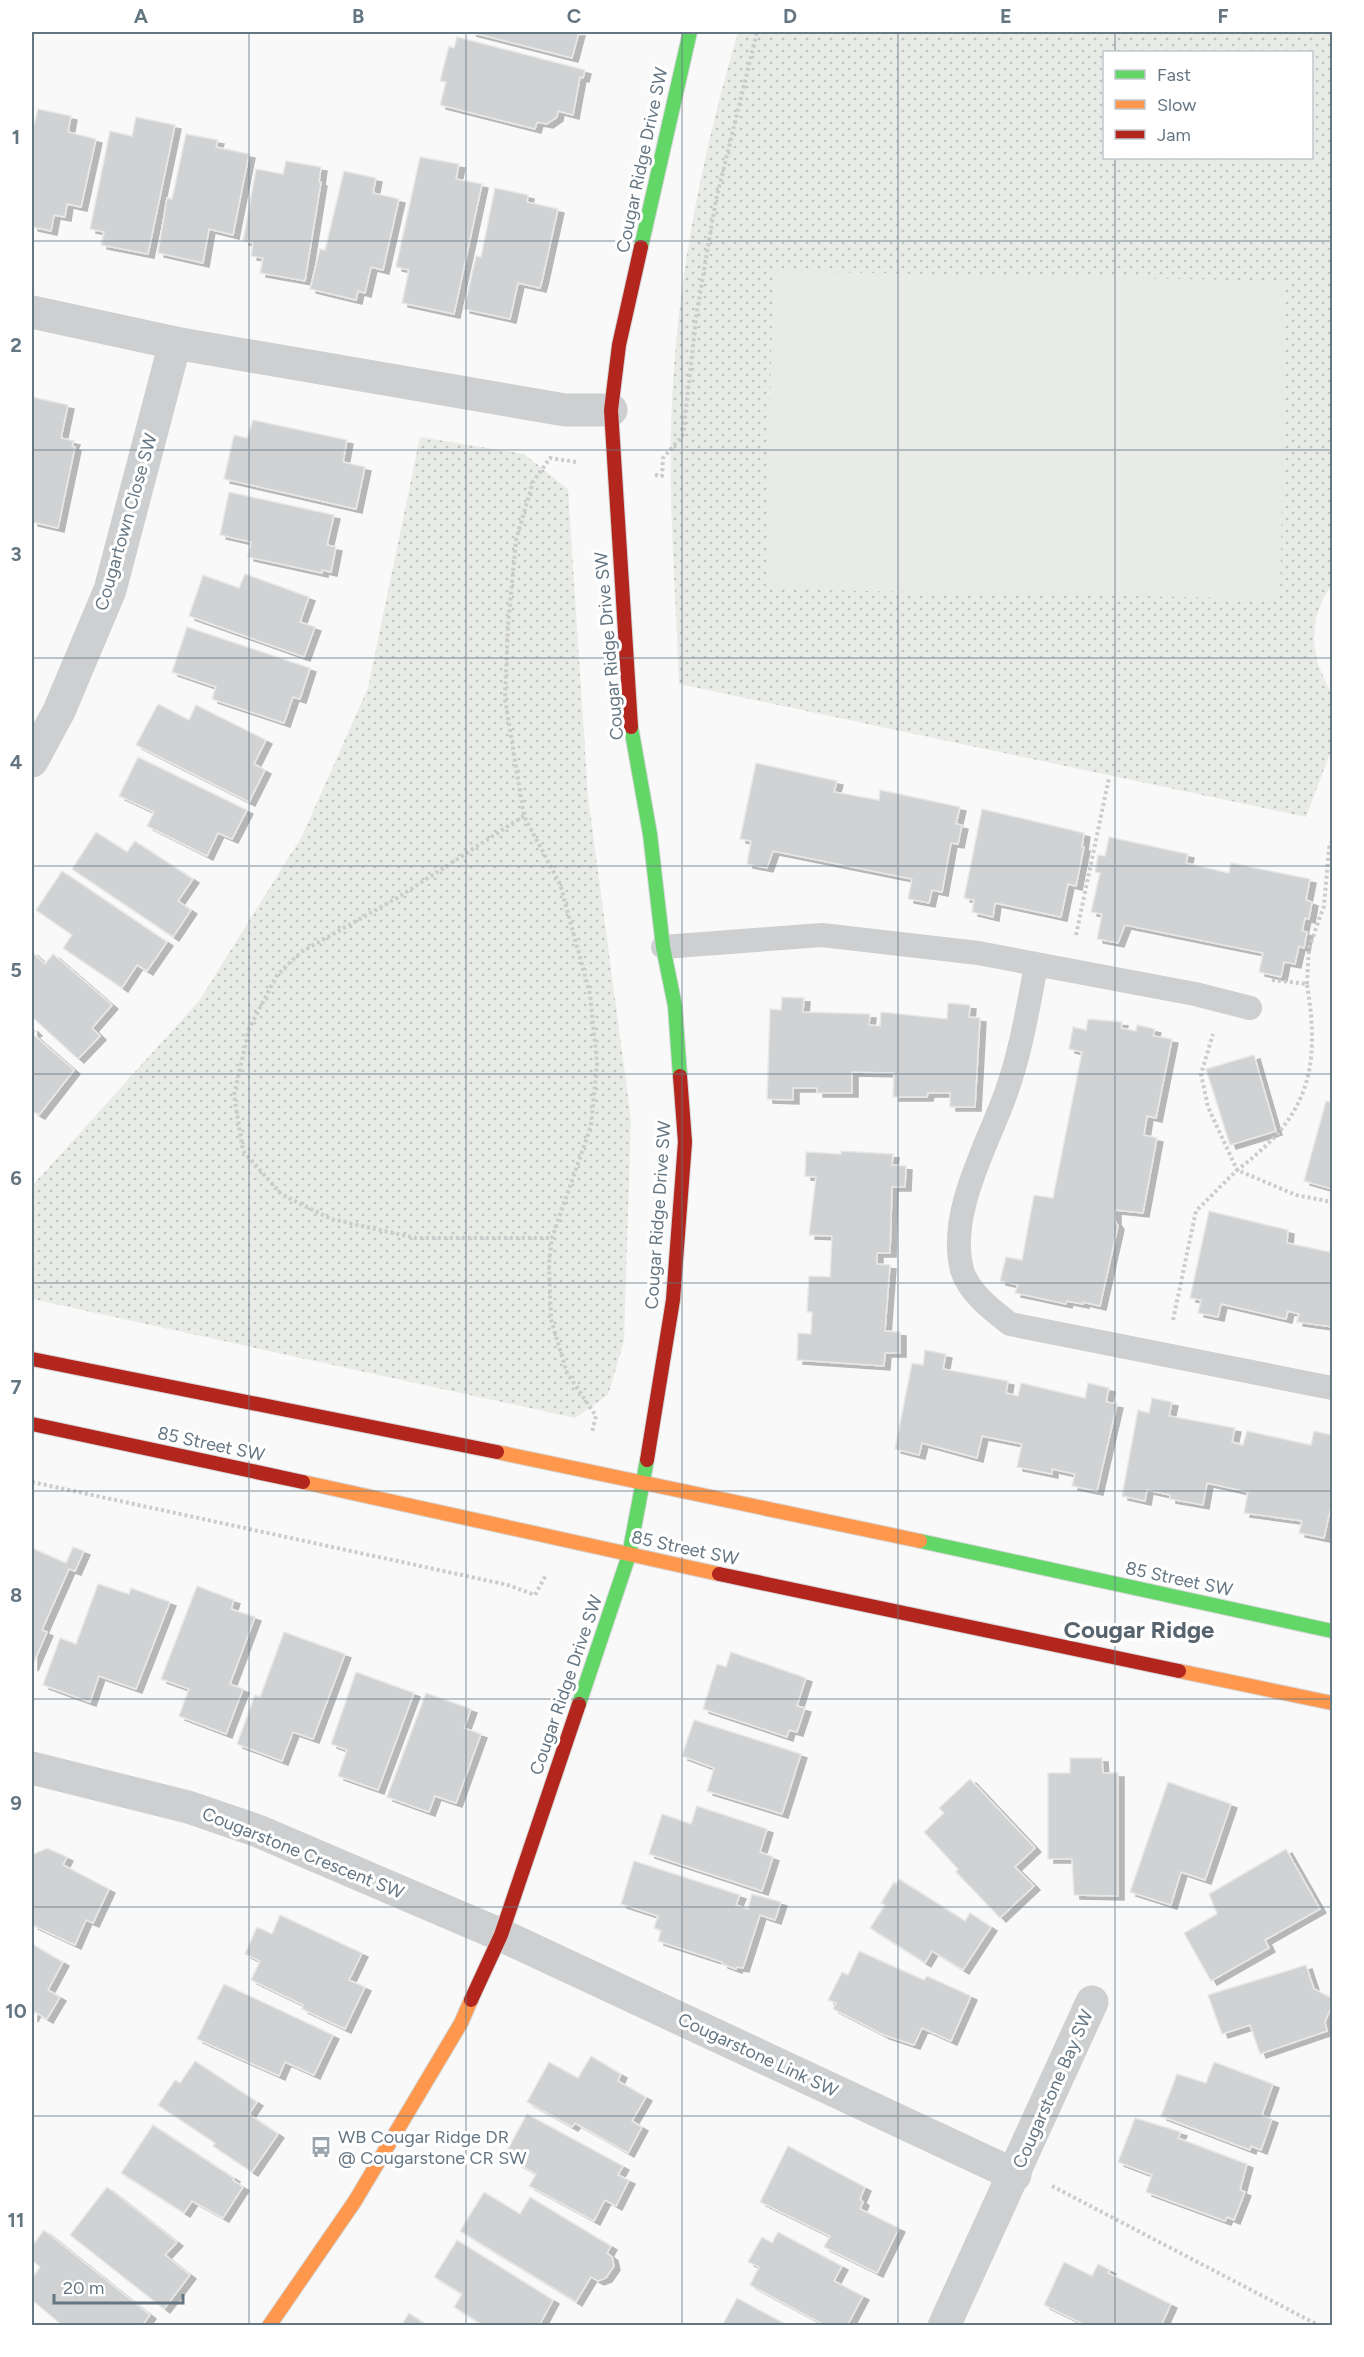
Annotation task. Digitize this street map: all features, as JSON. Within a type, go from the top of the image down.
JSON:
[{"type":"street","name":"Cougar Ridge Drive SW","points":[[269,2325],[355,2201],[379,2162],[461,2023],[501,1935],[629,1555],[644,1481],[673,1300],[685,1142],[675,1006],[663,947],[650,834],[629,714],[611,410],[619,345],[690,32]]},
{"type":"street","points":[[32,312],[175,343],[565,410],[611,410]]},
{"type":"street","name":"Cougartown Close SW","points":[[32,761],[59,711],[110,590],[175,343]]},
{"type":"street","name":"85 Street SW","points":[[32,1359],[644,1481],[1332,1631]]},
{"type":"street","name":"85 Street SW","points":[[32,1424],[565,1539],[629,1555],[1332,1703]]},
{"type":"street","name":"Cougarstone Crescent SW","points":[[32,1768],[188,1807],[258,1831],[501,1935]]},
{"type":"street","name":"Cougarstone Link SW","points":[[501,1935],[1015,2175]]},
{"type":"street","name":"Cougarstone Bay SW","points":[[944,2325],[1015,2175],[1092,2002]]},
{"type":"lane","points":[[663,947],[822,935],[978,953],[1036,966],[1195,994],[1250,1008]]},
{"type":"lane","points":[[1036,966],[1008,1089],[976,1168],[964,1211],[959,1245],[963,1271],[974,1291],[1010,1324],[1332,1388]]},
{"type":"path","points":[[662,476],[663,458],[683,435],[697,311],[716,200],[757,32]]},
{"type":"path","points":[[550,458],[534,482],[516,540],[508,625],[505,699],[524,816],[560,884],[590,994],[597,1062],[591,1126],[552,1238],[549,1263],[551,1319],[567,1373],[596,1416]]},
{"type":"path","points":[[1069,971],[1109,778]]},
{"type":"path","points":[[524,816],[397,897],[301,952],[277,975],[249,1029],[234,1095],[243,1151],[281,1194],[331,1219],[416,1238],[552,1238]]},
{"type":"path","points":[[1166,1356],[1196,1211],[1237,1170],[1267,1147],[1285,1127],[1299,1101],[1314,1047],[1307,984],[1309,948],[1324,906],[1329,848],[1332,841]]},
{"type":"path","points":[[1250,1008],[1254,978],[1307,984]]},
{"type":"path","points":[[1222,1002],[1201,1074],[1208,1107],[1237,1170],[1296,1195],[1332,1202]]},
{"type":"path","points":[[32,1482],[508,1585],[536,1595]]},
{"type":"path","points":[[1015,2175],[1046,2182],[1320,2325]]},
{"type":"shaded area","points":[[738,32],[1332,32],[1332,585],[1316,617],[1314,642],[1318,665],[1332,695],[1332,748],[1306,817],[679,684],[671,493],[673,379],[683,279],[712,130]]},
{"type":"shaded area","points":[[773,271],[1286,281],[1280,599],[766,589]]},
{"type":"shaded area","points":[[420,437],[524,454],[568,489],[588,796],[631,1119],[624,1341],[608,1395],[575,1418],[32,1299],[32,1186],[199,1001],[302,836],[368,688]]},
{"type":"building","points":[[470,32],[579,32],[572,58]]},
{"type":"building","points":[[457,37],[585,70],[583,78],[580,77],[573,115],[558,111],[557,117],[547,124],[537,122],[535,129],[440,105],[446,82],[440,81],[449,46],[454,48]]},
{"type":"building","points":[[38,109],[71,116],[68,132],[96,139],[81,207],[67,204],[65,217],[54,215],[51,231],[32,227],[32,124],[34,125]]},
{"type":"building","points":[[136,117],[175,125],[148,254],[101,245],[104,232],[90,229],[110,131],[132,136]]},
{"type":"building","points":[[186,134],[218,140],[216,147],[249,154],[233,235],[209,229],[203,263],[158,253],[167,198],[172,199]]},
{"type":"building","points":[[420,157],[459,164],[456,179],[482,184],[454,314],[402,303],[409,270],[396,267]]},
{"type":"building","points":[[286,161],[321,167],[319,182],[321,182],[305,281],[260,273],[263,258],[251,256],[253,243],[243,241],[256,169],[283,174]]},
{"type":"building","points":[[344,171],[376,178],[373,193],[399,199],[383,270],[371,267],[365,293],[358,291],[356,300],[310,289],[320,249],[325,250]]},
{"type":"building","points":[[495,188],[528,195],[527,202],[558,209],[540,288],[518,283],[510,319],[464,309],[476,256],[481,257]]},
{"type":"building","points":[[32,397],[68,405],[61,438],[74,441],[72,446],[75,447],[58,528],[32,522]]},
{"type":"building","points":[[253,420],[347,440],[343,462],[365,467],[356,509],[224,479],[234,435],[247,438]]},
{"type":"building","points":[[229,492],[334,515],[327,545],[336,547],[331,572],[322,570],[322,573],[248,557],[251,542],[220,535]]},
{"type":"building","points":[[245,574],[309,597],[300,622],[315,627],[304,657],[189,616],[203,575],[239,588]]},
{"type":"building","points":[[187,627],[310,668],[300,699],[293,697],[284,723],[212,699],[216,687],[172,672]]},
{"type":"building","points":[[158,704],[189,720],[196,705],[266,740],[254,764],[265,770],[249,802],[136,745]]},
{"type":"building","points":[[138,757],[247,810],[232,839],[218,833],[207,856],[147,826],[154,812],[119,796]]},
{"type":"building","points":[[756,763],[837,781],[834,792],[879,800],[880,790],[960,807],[956,824],[962,825],[958,844],[951,843],[942,892],[932,890],[929,903],[908,899],[912,879],[773,851],[767,868],[747,864],[751,841],[740,839]]},
{"type":"building","points":[[982,809],[1084,833],[1082,847],[1084,847],[1076,886],[1068,884],[1061,917],[995,903],[993,917],[972,912],[974,900],[964,898]]},
{"type":"building","points":[[96,832],[127,852],[135,841],[193,879],[178,901],[191,910],[173,937],[72,869]]},
{"type":"building","points":[[1109,837],[1188,854],[1186,863],[1229,873],[1231,863],[1310,879],[1306,900],[1312,902],[1309,919],[1305,918],[1302,931],[1307,932],[1304,948],[1299,946],[1295,964],[1284,962],[1281,977],[1259,972],[1263,953],[1125,925],[1118,943],[1097,939],[1102,914],[1091,912],[1100,873],[1095,872],[1098,855],[1105,856]]},
{"type":"building","points":[[62,871],[167,942],[147,971],[137,965],[122,988],[63,948],[72,935],[36,910]]},
{"type":"building","points":[[32,952],[45,964],[53,954],[112,1005],[92,1028],[100,1036],[78,1059],[32,1017]]},
{"type":"building","points":[[782,997],[804,998],[803,1012],[870,1014],[869,1025],[880,1026],[881,1012],[947,1019],[948,1003],[970,1005],[969,1017],[980,1018],[975,1107],[950,1107],[950,1093],[928,1093],[927,1097],[893,1097],[894,1073],[852,1072],[852,1093],[817,1093],[817,1088],[793,1088],[793,1100],[767,1099],[770,1009],[781,1010]]},
{"type":"building","points":[[1088,1019],[1122,1022],[1121,1028],[1136,1031],[1137,1025],[1155,1029],[1153,1036],[1172,1039],[1156,1118],[1147,1116],[1144,1135],[1157,1138],[1143,1213],[1115,1210],[1115,1221],[1118,1226],[1100,1306],[1067,1301],[1066,1304],[1015,1293],[1018,1285],[1000,1281],[1006,1257],[1022,1260],[1034,1195],[1053,1198],[1082,1052],[1069,1049],[1073,1027],[1086,1030]]},
{"type":"building","points":[[32,1028],[36,1032],[33,1034],[74,1070],[39,1115],[32,1111]]},
{"type":"building","points":[[1254,1055],[1276,1131],[1230,1145],[1206,1069]]},
{"type":"building","points":[[1326,1101],[1332,1103],[1332,1189],[1304,1181]]},
{"type":"building","points":[[841,1151],[893,1154],[892,1165],[906,1166],[905,1187],[892,1187],[890,1253],[877,1253],[877,1264],[890,1265],[885,1331],[900,1332],[900,1353],[885,1353],[884,1366],[797,1360],[798,1333],[811,1334],[812,1312],[807,1312],[809,1276],[830,1277],[832,1236],[809,1235],[816,1177],[805,1176],[806,1152],[841,1154]]},
{"type":"building","points":[[1209,1211],[1288,1230],[1287,1243],[1330,1252],[1332,1239],[1332,1327],[1297,1322],[1299,1314],[1288,1311],[1286,1319],[1221,1304],[1218,1317],[1198,1313],[1201,1300],[1190,1298]]},
{"type":"building","points":[[925,1350],[946,1354],[943,1369],[1008,1381],[1006,1393],[1018,1396],[1021,1383],[1085,1398],[1088,1383],[1109,1388],[1106,1402],[1117,1404],[1097,1491],[1072,1486],[1075,1474],[1052,1469],[1052,1474],[1017,1467],[1022,1444],[982,1436],[977,1458],[922,1443],[919,1455],[895,1449],[912,1363],[923,1365]]},
{"type":"building","points":[[1152,1398],[1172,1402],[1169,1416],[1235,1428],[1232,1442],[1243,1445],[1247,1431],[1311,1445],[1314,1431],[1332,1435],[1332,1502],[1324,1538],[1299,1533],[1302,1521],[1244,1513],[1248,1492],[1207,1483],[1203,1505],[1170,1499],[1170,1495],[1147,1490],[1145,1501],[1122,1496],[1138,1410],[1149,1413]]},
{"type":"building","points":[[73,1547],[84,1551],[75,1571],[69,1569],[42,1630],[47,1632],[32,1667],[32,1548],[66,1563]]},
{"type":"building","points":[[98,1584],[129,1594],[131,1588],[170,1602],[136,1689],[99,1676],[90,1702],[43,1685],[60,1638],[76,1644]]},
{"type":"building","points":[[197,1586],[234,1600],[231,1609],[255,1617],[230,1684],[243,1689],[226,1734],[179,1716],[189,1689],[161,1679]]},
{"type":"building","points":[[284,1632],[345,1654],[313,1739],[293,1732],[282,1761],[237,1744],[255,1695],[260,1697]]},
{"type":"building","points":[[731,1652],[806,1678],[797,1706],[805,1708],[797,1732],[789,1730],[787,1737],[703,1709],[717,1664],[726,1667]]},
{"type":"building","points":[[356,1672],[414,1693],[378,1790],[338,1776],[347,1750],[331,1744]]},
{"type":"building","points":[[426,1693],[471,1709],[464,1728],[481,1734],[456,1803],[435,1796],[429,1812],[387,1797]]},
{"type":"building","points":[[694,1720],[801,1754],[782,1814],[707,1791],[714,1768],[682,1756]]},
{"type":"building","points":[[1070,1758],[1102,1758],[1103,1773],[1118,1773],[1118,1896],[1074,1895],[1072,1859],[1048,1859],[1048,1773],[1070,1773]]},
{"type":"building","points":[[970,1779],[1035,1848],[1015,1867],[1034,1886],[1000,1918],[956,1872],[958,1869],[924,1832],[944,1813],[939,1808]]},
{"type":"building","points":[[1168,1782],[1231,1804],[1205,1880],[1181,1872],[1171,1905],[1130,1892]]},
{"type":"building","points":[[697,1806],[767,1829],[760,1852],[773,1857],[762,1891],[649,1854],[662,1814],[691,1824]]},
{"type":"building","points":[[47,1848],[67,1857],[63,1865],[109,1889],[93,1923],[86,1920],[75,1945],[32,1925],[32,1855]]},
{"type":"building","points":[[1286,1849],[1320,1909],[1265,1940],[1269,1948],[1211,1981],[1184,1933],[1217,1914],[1209,1894]]},
{"type":"building","points":[[634,1861],[740,1895],[736,1905],[748,1909],[752,1894],[781,1902],[775,1920],[760,1915],[743,1968],[737,1967],[736,1969],[722,1962],[658,1941],[661,1931],[654,1928],[658,1916],[621,1904]]},
{"type":"building","points":[[899,1879],[965,1921],[970,1913],[991,1927],[963,1970],[932,1951],[925,1963],[870,1928],[885,1905],[881,1903],[894,1882],[896,1884]]},
{"type":"building","points":[[280,1915],[362,1953],[349,1980],[365,1987],[345,2029],[302,2009],[303,2005],[251,1980],[260,1961],[245,1954],[257,1927],[272,1934]]},
{"type":"building","points":[[32,1944],[63,1962],[48,1990],[60,1997],[47,2019],[35,2012],[32,2018]]},
{"type":"building","points":[[859,1951],[924,1980],[927,1976],[971,1996],[951,2041],[922,2028],[914,2045],[884,2035],[833,2009],[836,2003],[828,2000],[842,1972],[848,1975]]},
{"type":"building","points":[[1306,1965],[1314,1989],[1332,1998],[1332,2005],[1325,2022],[1327,2031],[1260,2054],[1250,2025],[1222,2034],[1208,1995]]},
{"type":"building","points":[[224,1984],[333,2035],[314,2075],[285,2062],[279,2076],[197,2039]]},
{"type":"building","points":[[591,2056],[621,2074],[618,2081],[646,2097],[632,2121],[642,2127],[628,2153],[575,2123],[572,2127],[527,2102],[549,2062],[578,2078]]},
{"type":"building","points":[[195,2061],[257,2102],[249,2114],[278,2134],[252,2172],[213,2146],[215,2143],[158,2105],[175,2080],[180,2083]]},
{"type":"building","points":[[1214,2062],[1273,2084],[1262,2115],[1272,2119],[1261,2150],[1251,2146],[1250,2150],[1161,2116],[1177,2074],[1206,2083]]},
{"type":"building","points":[[527,2114],[623,2166],[618,2175],[629,2180],[616,2206],[605,2200],[594,2221],[529,2186],[536,2174],[504,2156]]},
{"type":"building","points":[[1135,2118],[1181,2132],[1178,2138],[1247,2164],[1240,2190],[1245,2192],[1234,2220],[1227,2217],[1225,2221],[1146,2192],[1152,2175],[1118,2162]]},
{"type":"building","points":[[153,2125],[234,2178],[233,2180],[243,2187],[223,2218],[192,2201],[184,2213],[121,2173]]},
{"type":"building","points":[[788,2146],[865,2187],[860,2199],[863,2202],[860,2209],[899,2228],[877,2273],[824,2247],[830,2236],[760,2202]]},
{"type":"building","points":[[107,2187],[177,2242],[165,2255],[190,2275],[164,2309],[70,2235]]},
{"type":"building","points":[[484,2192],[520,2214],[530,2197],[611,2246],[607,2253],[612,2257],[614,2266],[606,2278],[598,2281],[591,2277],[576,2302],[460,2231]]},
{"type":"building","points":[[44,2230],[150,2315],[142,2326],[63,2326],[32,2300],[32,2278],[40,2267],[32,2260],[32,2246]]},
{"type":"building","points":[[778,2232],[842,2266],[834,2281],[863,2296],[847,2326],[826,2326],[750,2285],[759,2267],[748,2262],[762,2237],[772,2243]]},
{"type":"building","points":[[457,2240],[553,2300],[539,2326],[533,2323],[532,2326],[484,2326],[454,2307],[462,2294],[434,2277]]},
{"type":"building","points":[[1064,2262],[1092,2276],[1098,2264],[1110,2270],[1108,2273],[1171,2304],[1161,2326],[1087,2326],[1044,2305]]},
{"type":"building","points":[[737,2298],[789,2326],[723,2324]]},
{"type":"building","points":[[409,2313],[427,2326],[401,2326]]},
{"type":"traffic: fast","points":[[641,247],[690,32]]},
{"type":"traffic: fast","points":[[631,727],[650,834],[663,947],[675,1006],[680,1076]]},
{"type":"traffic: fast","points":[[579,1704],[629,1555],[647,1460]]},
{"type":"traffic: fast","points":[[920,1541],[1332,1631]]},
{"type":"traffic: slow","points":[[497,1452],[920,1541]]},
{"type":"traffic: slow","points":[[303,1482],[719,1574]]},
{"type":"traffic: slow","points":[[1179,1671],[1332,1703]]},
{"type":"traffic: slow","points":[[269,2326],[355,2201],[461,2023],[471,2000]]},
{"type":"traffic: jam","points":[[631,727],[611,410],[619,345],[641,247]]},
{"type":"traffic: jam","points":[[647,1460],[673,1300],[685,1142],[680,1076]]},
{"type":"traffic: jam","points":[[32,1359],[497,1452]]},
{"type":"traffic: jam","points":[[32,1424],[303,1482]]},
{"type":"traffic: jam","points":[[719,1574],[1179,1671]]},
{"type":"traffic: jam","points":[[471,2000],[501,1935],[579,1704]]},
{"type":"place","name":"WB Cougar Ridge DR @ Cougarstone CR SW","points":[[321,2147]]},
{"type":"district","name":"Cougar Ridge","points":[[1139,1630]]}]
